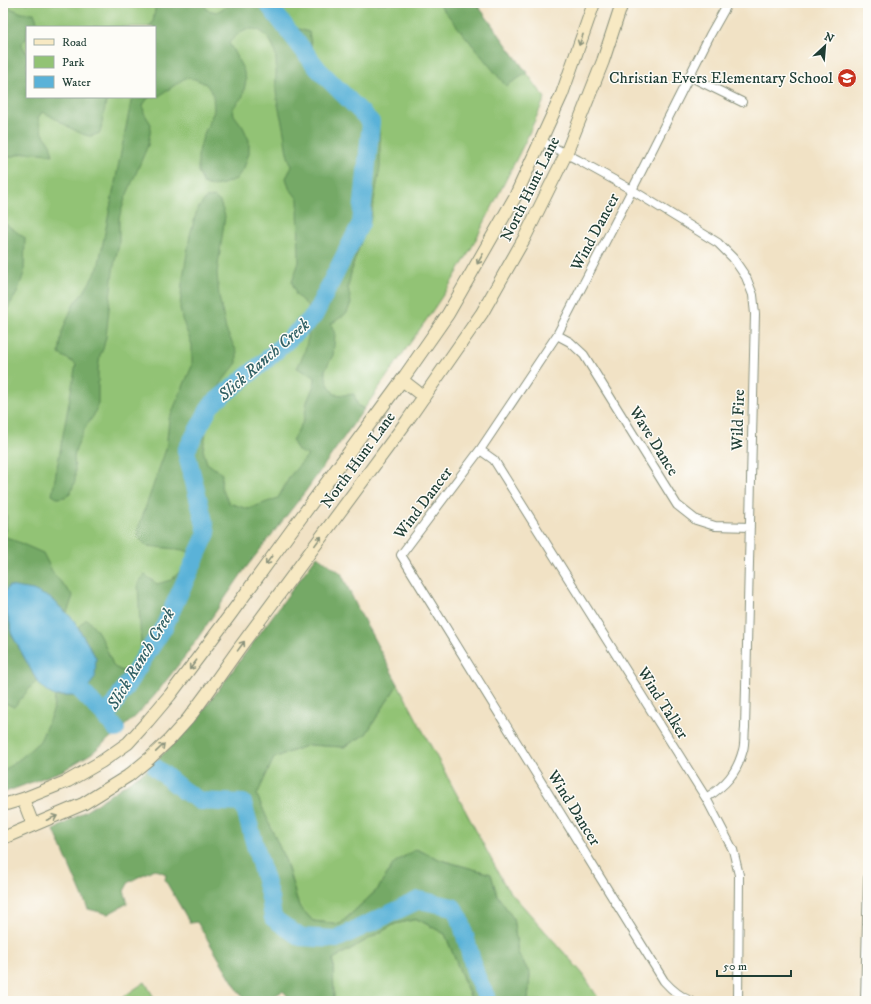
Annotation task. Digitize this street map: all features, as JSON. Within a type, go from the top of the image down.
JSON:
[{"type":"main road","name":"North Hunt Lane","points":[[3,805],[68,782],[101,762],[128,743],[170,695],[226,621],[425,348],[469,279],[515,197],[541,141],[562,94],[594,3]]},
{"type":"main road","name":"North Hunt Lane","points":[[3,838],[83,804],[128,776],[150,758],[188,719],[424,397],[482,313],[524,239],[566,154],[603,61],[622,3]]},
{"type":"main road","points":[[402,380],[424,397]]},
{"type":"main road","points":[[23,799],[33,825]]},
{"type":"street","name":"Wind Dancer","points":[[691,1001],[685,999],[672,990],[664,981],[401,555],[480,450],[557,335],[689,76],[728,3]]},
{"type":"street","points":[[689,76],[742,102]]},
{"type":"street","name":"Wild Fire","points":[[541,141],[632,190],[718,244],[733,258],[746,277],[753,296],[755,314],[745,728],[743,749],[738,765],[730,778],[719,790],[706,798]]},
{"type":"street","name":"Wave Dance","points":[[557,335],[570,342],[584,355],[677,505],[696,520],[715,526],[750,527]]},
{"type":"street","name":"Wind Talker","points":[[480,450],[494,460],[706,798],[733,850],[739,875],[738,1001]]},
{"type":"street","points":[[865,1001],[868,878]]},
{"type":"green space","points":[[3,3],[476,3],[545,98],[525,142],[470,251],[451,283],[364,409],[359,406],[154,689],[3,785],[3,164],[9,157],[24,153],[3,97]]},
{"type":"green space","points":[[156,3],[204,3],[207,10],[217,12],[232,3],[256,3],[269,10],[291,27],[309,32],[314,60],[338,79],[366,107],[378,123],[380,168],[370,222],[353,265],[348,287],[351,303],[347,313],[331,324],[335,334],[333,355],[325,370],[327,382],[334,394],[354,394],[358,406],[364,409],[305,492],[245,569],[186,655],[155,695],[135,717],[92,753],[64,770],[3,793],[3,771],[21,758],[40,741],[53,711],[55,696],[76,696],[96,658],[78,627],[86,619],[100,635],[114,667],[123,671],[134,664],[141,647],[138,583],[145,575],[157,584],[171,580],[189,563],[193,554],[184,550],[147,546],[138,537],[138,529],[166,449],[169,419],[192,366],[192,345],[182,319],[180,308],[182,284],[190,235],[197,210],[206,198],[214,197],[220,202],[225,216],[217,273],[219,296],[226,330],[237,352],[237,363],[224,379],[211,401],[203,450],[207,463],[222,474],[221,487],[229,503],[248,509],[278,498],[290,476],[308,455],[298,451],[292,440],[304,420],[307,402],[314,385],[315,377],[297,368],[304,354],[308,338],[310,317],[307,305],[296,295],[292,282],[299,262],[298,199],[289,188],[286,178],[292,166],[287,154],[277,96],[274,49],[272,44],[262,32],[252,29],[243,30],[229,43],[243,69],[246,80],[243,96],[233,108],[234,115],[243,127],[249,140],[249,153],[244,168],[236,179],[221,185],[211,186],[203,183],[198,171],[198,156],[203,136],[214,111],[213,94],[206,84],[195,79],[185,78],[159,96],[156,96],[156,26],[150,26],[153,22]]},
{"type":"green space","points":[[438,3],[476,3],[527,73],[506,86]]},
{"type":"green space","points":[[10,8],[22,13],[34,13],[38,24],[37,26],[26,26],[26,39],[21,43],[26,53],[26,98],[107,98],[100,133],[91,136],[80,133],[42,112],[38,118],[42,132],[50,144],[53,155],[24,153],[9,157],[3,164],[3,9]]},
{"type":"green space","points":[[132,98],[148,98],[143,105],[144,113],[151,124],[148,145],[125,199],[119,218],[119,245],[113,271],[106,337],[100,355],[98,370],[98,403],[94,415],[85,428],[76,448],[74,458],[75,481],[71,492],[65,497],[57,498],[52,495],[76,364],[59,354],[62,332],[74,303],[84,292],[98,268]]},
{"type":"green space","points":[[3,222],[25,238],[24,273],[17,293],[3,316]]},
{"type":"green space","points":[[3,500],[6,518],[4,536],[43,553],[53,573],[73,596],[67,613],[50,598],[3,594]]},
{"type":"green space","points":[[317,556],[341,573],[358,609],[398,684],[366,734],[344,747],[308,745],[274,758],[257,795],[286,862],[299,906],[313,921],[340,924],[378,889],[394,863],[416,849],[441,860],[491,874],[497,895],[513,918],[518,953],[530,974],[528,1001],[472,1001],[445,934],[417,919],[395,924],[333,959],[334,1001],[292,1001],[283,991],[265,1001],[247,1001],[239,992],[197,922],[190,923],[165,880],[166,874],[154,869],[129,882],[124,891],[128,903],[108,914],[88,909],[54,830],[89,809],[144,772],[191,727]]},
{"type":"green space","points":[[3,594],[11,633],[37,681],[14,707],[3,702]]},
{"type":"green space","points":[[398,684],[506,887],[583,974],[600,1001],[528,1001],[530,974],[518,953],[513,918],[497,895],[491,874],[441,860],[416,849],[394,863],[378,889],[340,924],[313,921],[299,906],[286,862],[256,796],[274,758],[308,745],[344,747],[366,734]]},
{"type":"green space","points":[[417,919],[445,934],[472,1001],[334,1001],[333,959],[395,924]]},
{"type":"green space","points":[[145,982],[156,1001],[117,1001]]},
{"type":"water","points":[[9,586],[33,590],[50,598],[73,619],[96,658],[95,678],[86,690],[76,696],[55,696],[43,688],[37,681],[11,633],[3,594]]},
{"type":"waterway","name":"Slick Ranch Creek","points":[[116,729],[106,717],[164,627],[207,533],[186,451],[211,405],[263,363],[314,316],[361,223],[371,122],[318,69],[267,3]]},
{"type":"waterway","points":[[66,675],[106,717]]},
{"type":"waterway","name":"Slick Ranch Creek","points":[[156,768],[184,791],[200,801],[243,803],[270,898],[273,918],[300,937],[336,939],[419,900],[453,907],[460,918],[476,975],[488,1001]]},
{"type":"place","name":"Christian Evers Elementary School","points":[[847,78]]}]
